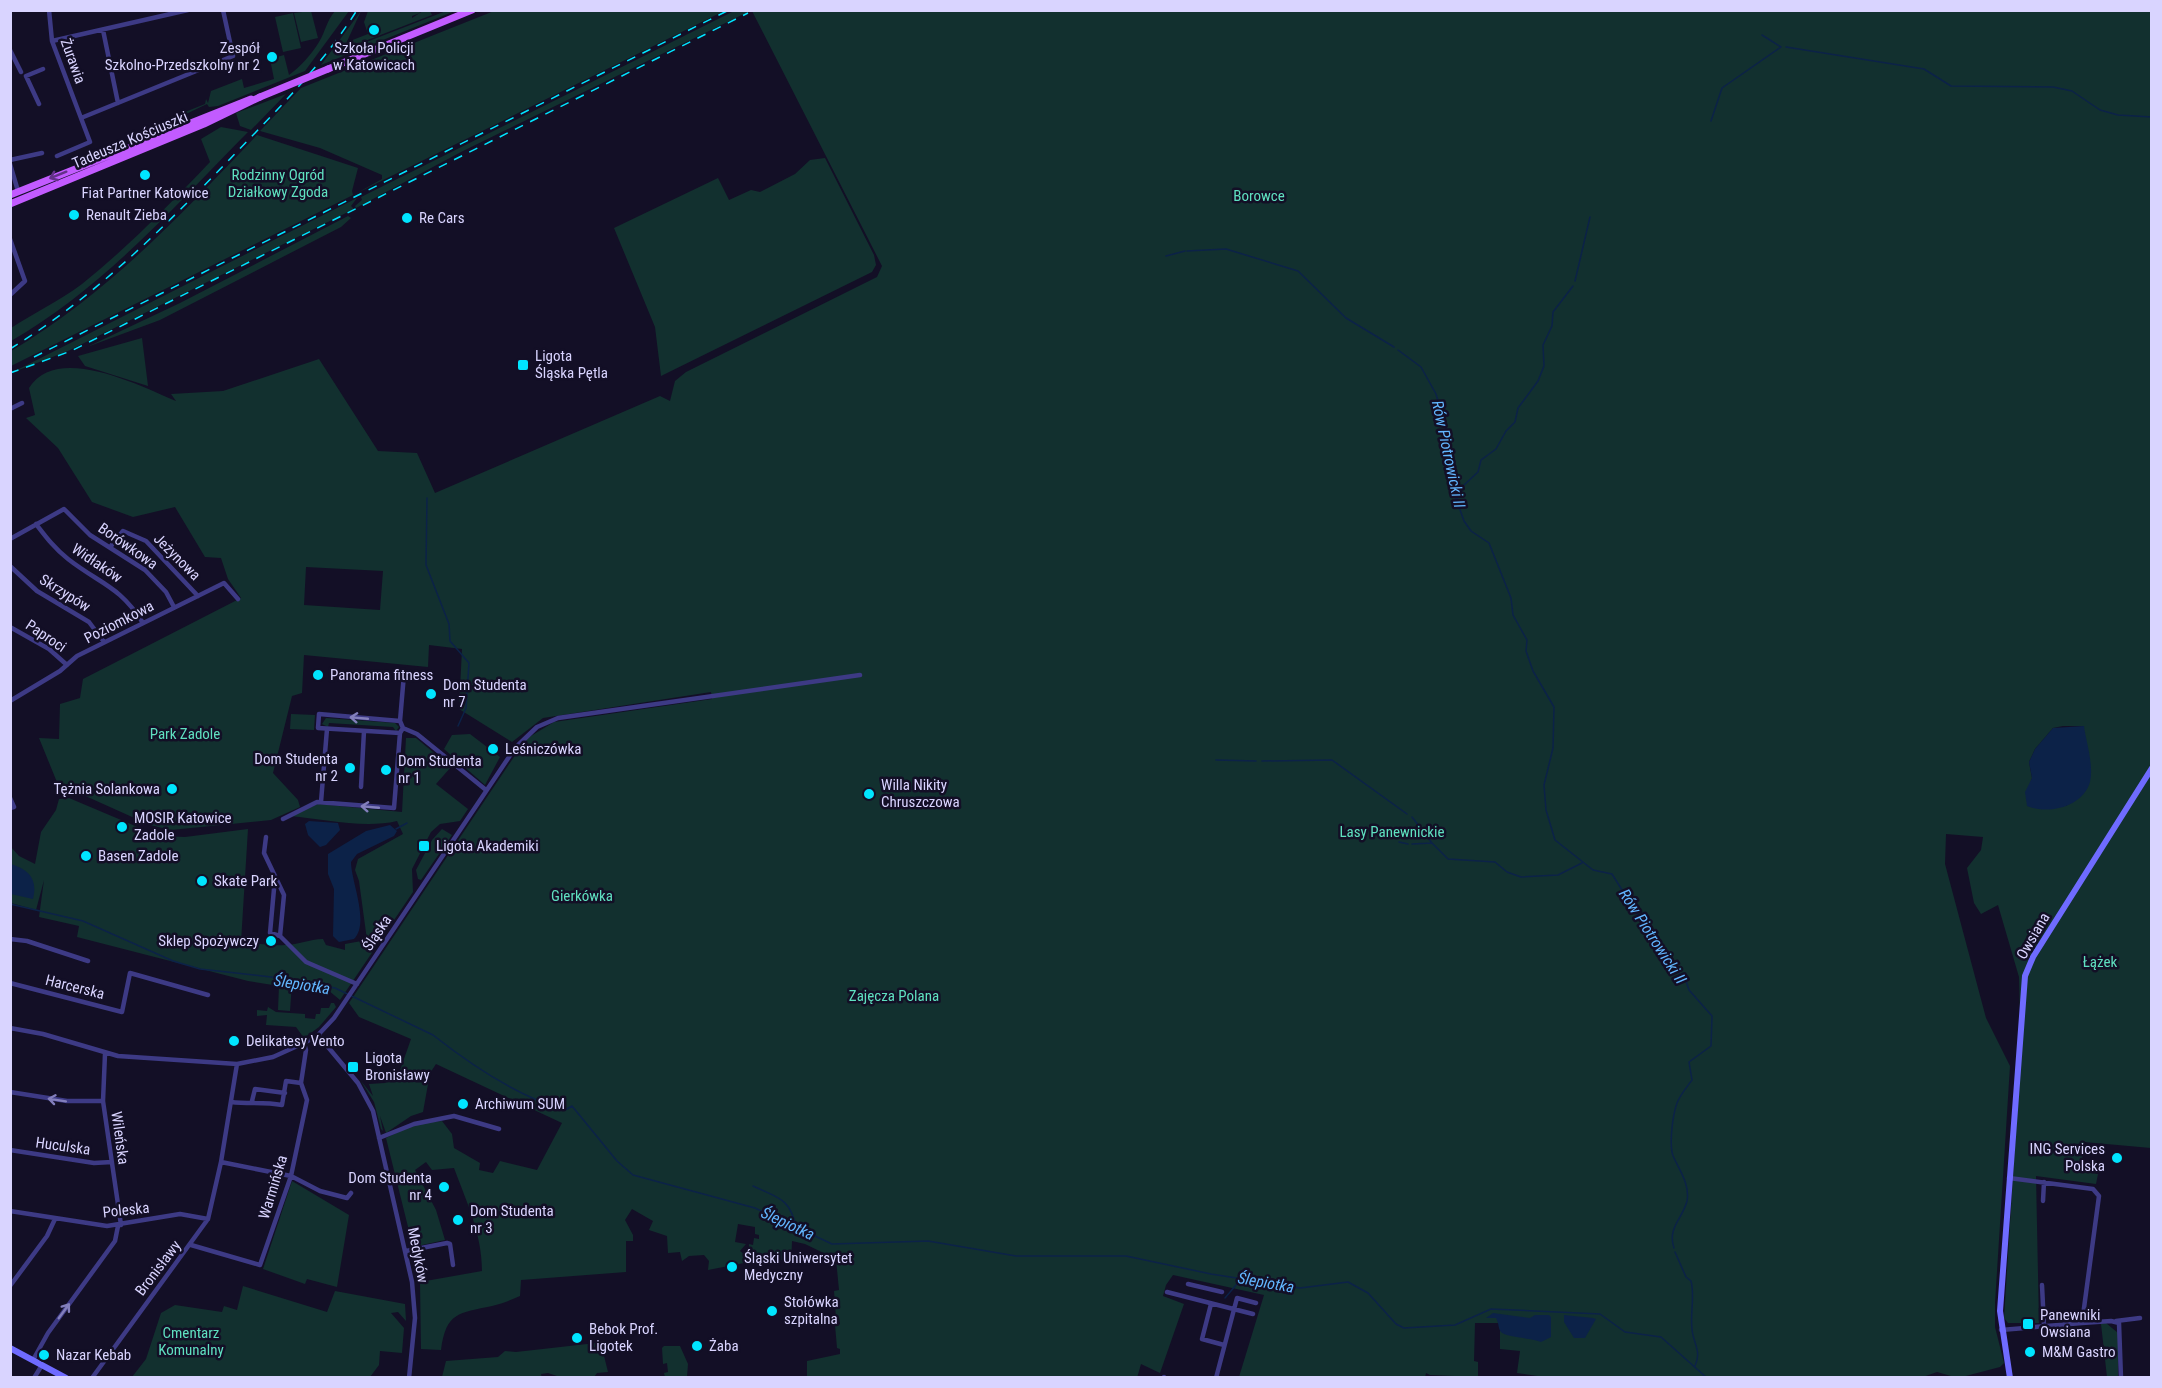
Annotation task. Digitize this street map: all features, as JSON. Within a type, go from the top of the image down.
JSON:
[{"type":"main road","name":"Tadeusza Kościuszki","points":[[10,204],[193,128],[260,97],[472,10]]},
{"type":"main road","name":"Tadeusza Kościuszki","points":[[10,195],[231,105],[260,97]]},
{"type":"street","name":"Żurawia","points":[[48,10],[52,41],[90,142],[57,156]]},
{"type":"street","points":[[52,41],[188,10]]},
{"type":"street","points":[[81,118],[233,56],[223,10]]},
{"type":"street","points":[[103,30],[118,103]]},
{"type":"street","points":[[10,50],[21,72]]},
{"type":"street","points":[[39,104],[26,76],[43,69]]},
{"type":"street","points":[[18,191],[10,162],[42,153]]},
{"type":"street","points":[[10,239],[25,281],[10,295]]},
{"type":"street","points":[[10,409],[22,403]]},
{"type":"street","name":"Borówkowa","points":[[36,524],[64,509],[90,535],[111,546],[150,574],[166,592],[174,607]]},
{"type":"street","points":[[10,539],[36,524]]},
{"type":"street","name":"Widłaków","points":[[36,524],[66,558],[130,602],[143,623]]},
{"type":"street","name":"Jeżynowa","points":[[111,546],[123,531],[146,541],[198,596]]},
{"type":"street","name":"Skrzypów","points":[[10,566],[37,591],[89,622],[104,642]]},
{"type":"street","name":"Poziomkowa","points":[[10,701],[104,642],[224,583],[238,600]]},
{"type":"street","name":"Paproci","points":[[10,627],[49,649],[67,665]]},
{"type":"street","points":[[283,819],[319,802],[394,808],[402,730],[400,721],[404,674]]},
{"type":"street","name":"Śląska","points":[[10,1028],[44,1034],[105,1053],[237,1064],[273,1057],[318,1035],[347,1000],[522,739],[544,723],[558,718],[860,675]]},
{"type":"street","points":[[400,721],[319,714],[318,728],[364,731],[402,730],[417,734],[486,790]]},
{"type":"street","points":[[319,802],[327,729]]},
{"type":"street","points":[[361,787],[364,731]]},
{"type":"street","name":"Owsiana","points":[[2010,1377],[2001,1330],[2023,986],[2027,969],[2151,768]]},
{"type":"street","points":[[10,798],[12,808]]},
{"type":"street","points":[[266,837],[264,853],[284,895],[280,936]]},
{"type":"street","points":[[276,876],[270,933],[280,936],[306,962],[357,984]]},
{"type":"street","points":[[10,939],[27,941],[88,961]]},
{"type":"street","name":"Harcerska","points":[[10,983],[122,1012],[130,973],[208,995]]},
{"type":"street","name":"Medyków","points":[[318,1035],[365,1095],[379,1138],[406,1251],[415,1312],[409,1377]]},
{"type":"street","name":"Warmińska","points":[[191,1245],[260,1265],[291,1176],[308,1100],[301,1083],[306,1050],[304,1043]]},
{"type":"street","name":"Wileńska","points":[[105,1053],[103,1101],[120,1226]]},
{"type":"street","name":"Bronisławy","points":[[92,1377],[208,1219],[221,1162],[237,1064]]},
{"type":"street","points":[[231,1102],[246,1104],[252,1101],[282,1105],[286,1081],[301,1083]]},
{"type":"street","points":[[252,1101],[255,1089],[285,1093]]},
{"type":"street","points":[[10,1092],[67,1101],[103,1101]]},
{"type":"street","points":[[379,1138],[414,1124],[454,1116],[499,1129]]},
{"type":"street","name":"Huculska","points":[[10,1150],[94,1163],[112,1162]]},
{"type":"street","points":[[221,1162],[291,1176],[327,1193],[347,1198],[351,1193]]},
{"type":"street","points":[[2009,1178],[2093,1189],[2099,1196],[2082,1323]]},
{"type":"street","points":[[2043,1201],[2044,1182]]},
{"type":"street","name":"Poleska","points":[[10,1211],[120,1226],[180,1214],[208,1219]]},
{"type":"street","points":[[10,1286],[47,1236],[55,1218]]},
{"type":"street","points":[[33,1360],[48,1333],[115,1241],[120,1226]]},
{"type":"street","points":[[406,1251],[447,1243],[450,1244],[453,1265]]},
{"type":"street","points":[[1188,1284],[1222,1292]]},
{"type":"street","points":[[1192,1299],[1195,1286]]},
{"type":"street","points":[[2042,1286],[2044,1326]]},
{"type":"street","points":[[1167,1292],[1253,1314]]},
{"type":"street","points":[[1216,1377],[1237,1298],[1256,1303]]},
{"type":"street","points":[[1211,1304],[1202,1339],[1224,1345]]},
{"type":"street","points":[[2001,1330],[2118,1322],[2140,1318]]},
{"type":"street","points":[[2118,1322],[2121,1377]]},
{"type":"street","points":[[10,1348],[66,1377]]},
{"type":"street","points":[[34,1377],[42,1365]]},
{"type":"green space","points":[[311,11],[318,38],[301,42],[294,13]]},
{"type":"green space","points":[[335,11],[349,11],[305,71],[218,106],[209,107],[207,104],[186,114],[185,112],[205,104],[206,99],[208,103],[211,91],[242,79],[244,88],[274,79],[270,59],[284,55],[289,75],[313,51]]},
{"type":"green space","points":[[361,11],[344,48],[346,50],[446,11],[455,11],[321,65]]},
{"type":"green space","name":"Szkoła Policji w Katowicach","points":[[368,11],[419,11],[420,13],[430,11],[432,15],[352,46],[350,41],[368,34],[364,22]]},
{"type":"green space","points":[[494,11],[724,11],[357,193],[382,179],[382,175],[320,148],[260,131],[301,88]]},
{"type":"green space","points":[[734,11],[750,11],[461,152],[356,208],[355,206],[362,200],[361,197]]},
{"type":"green space","name":"Lasy Panewnickie","points":[[752,11],[2151,11],[2151,1148],[2084,1142],[2081,1171],[2098,1174],[2096,1184],[2036,1176],[2039,1323],[2008,1323],[2004,1318],[2021,1051],[2019,977],[1998,905],[1981,914],[1974,903],[1967,868],[1981,850],[1983,837],[1946,834],[1945,864],[1986,1018],[2010,1066],[1995,1303],[1995,1327],[2004,1363],[2000,1367],[1958,1378],[1937,1372],[1920,1378],[1544,1377],[1517,1373],[1520,1351],[1500,1349],[1500,1323],[1475,1323],[1474,1361],[1478,1362],[1478,1377],[1426,1373],[1425,1378],[1239,1377],[1264,1295],[1173,1275],[1166,1285],[1163,1296],[1184,1304],[1160,1373],[1141,1364],[1137,1378],[807,1377],[807,1361],[840,1354],[840,1349],[837,1348],[835,1325],[840,1324],[839,1318],[836,1318],[834,1291],[839,1290],[836,1259],[805,1244],[792,1241],[791,1265],[781,1260],[751,1263],[748,1259],[749,1244],[753,1245],[754,1238],[759,1239],[759,1235],[755,1234],[755,1227],[738,1224],[735,1242],[746,1244],[740,1251],[745,1255],[744,1263],[708,1270],[709,1261],[704,1255],[689,1256],[682,1261],[680,1252],[668,1253],[667,1236],[649,1230],[653,1221],[632,1209],[625,1220],[633,1235],[633,1241],[626,1241],[626,1272],[521,1280],[520,1296],[456,1316],[446,1328],[441,1350],[421,1349],[420,1282],[482,1271],[479,1244],[473,1219],[454,1168],[432,1170],[426,1162],[415,1170],[436,1210],[445,1240],[413,1247],[386,1138],[415,1124],[442,1121],[452,1134],[454,1148],[480,1163],[479,1170],[493,1173],[500,1161],[537,1170],[562,1123],[436,1064],[430,1073],[423,1112],[411,1116],[386,1133],[380,1116],[383,1131],[381,1129],[374,1102],[361,1081],[373,1096],[369,1084],[385,1083],[398,1076],[411,1039],[359,1017],[349,1003],[526,739],[554,722],[712,699],[711,692],[543,718],[512,742],[459,709],[462,649],[429,645],[428,667],[304,655],[302,693],[292,696],[273,773],[298,800],[300,807],[271,820],[171,830],[150,825],[81,794],[61,792],[39,738],[59,739],[60,704],[80,698],[83,679],[241,598],[228,579],[221,558],[205,557],[175,507],[133,517],[92,502],[58,448],[26,418],[35,415],[29,388],[42,375],[59,369],[78,368],[121,378],[176,401],[171,394],[223,391],[319,359],[378,451],[417,453],[435,493],[660,396],[670,401],[675,381],[686,372],[877,277],[882,266]],"holes":[[[306,567],[383,571],[380,610],[304,605]],[[2084,726],[2084,791],[2066,806],[2029,787],[2032,778],[2029,762],[2035,749],[2053,728]]]},
{"type":"green space","points":[[293,13],[301,48],[283,52],[275,17]]},
{"type":"green space","points":[[286,94],[251,130],[240,126],[236,113]]},
{"type":"green space","points":[[221,127],[248,132],[165,217],[107,271],[45,320],[11,341],[11,328],[82,284],[179,194],[210,162],[201,139]]},
{"type":"green space","name":"Rodzinny Ogród Działkowy Zgoda","points":[[257,135],[358,168],[353,195],[11,366],[11,351],[46,329],[111,279],[171,224]]},
{"type":"green space","points":[[825,158],[874,255],[876,265],[872,272],[661,376],[655,327],[614,228],[718,178],[729,200],[751,190],[760,192],[795,174],[810,160]]},
{"type":"green space","points":[[357,198],[351,206],[354,209],[68,351],[11,373]]},
{"type":"green space","points":[[348,216],[351,218],[341,227],[160,320],[87,347],[180,303]]},
{"type":"green space","points":[[142,338],[148,386],[85,366],[78,356]]},
{"type":"green space","points":[[291,714],[315,715],[314,730],[290,729]]},
{"type":"green space","points":[[326,718],[395,723],[399,727],[396,731],[393,727],[329,723],[328,727],[322,724]]},
{"type":"green space","points":[[470,734],[500,757],[485,785],[444,749],[452,735]]},
{"type":"green space","points":[[406,738],[416,738],[451,767],[436,784],[468,809],[460,821],[440,824],[431,832],[412,869],[413,892],[340,1000],[328,990],[292,983],[290,1011],[278,1010],[279,986],[248,981],[77,937],[79,926],[39,917],[44,880],[36,910],[11,903],[10,846],[19,856],[35,864],[41,832],[56,810],[59,799],[69,798],[159,836],[185,837],[248,829],[241,942],[280,945],[323,939],[326,945],[345,950],[345,944],[367,940],[359,881],[355,870],[358,859],[403,834],[397,821],[358,824],[290,816],[318,804],[402,812]]},
{"type":"green space","points":[[442,829],[452,835],[421,880],[418,879],[416,870],[432,840]]},
{"type":"green space","points":[[331,1003],[334,1003],[336,1007],[319,1027],[304,1038],[296,1027],[266,1025],[267,1015],[257,1016],[257,1010],[267,1011],[268,1007],[276,1012],[305,1014],[305,1018],[315,1019],[316,1014],[320,1014],[321,1008],[329,1008]]},
{"type":"green space","points":[[292,1181],[349,1215],[337,1287],[307,1279],[305,1284],[263,1269]]},
{"type":"green space","name":"Cmentarz Komunalny","points":[[243,1286],[327,1312],[335,1291],[405,1304],[406,1321],[398,1312],[391,1313],[404,1328],[402,1353],[380,1351],[379,1365],[370,1377],[132,1377],[146,1359],[161,1313],[175,1305],[222,1312],[224,1306],[237,1310]]},
{"type":"green space","points":[[2106,1323],[2118,1333],[2118,1377],[2107,1377],[2101,1324]]},
{"type":"green space","points":[[596,1343],[603,1352],[608,1372],[597,1373],[594,1377],[560,1377],[548,1373],[541,1374],[542,1378],[442,1377],[446,1361],[498,1357],[505,1351],[516,1352]]},
{"type":"green space","points":[[680,1346],[688,1364],[687,1377],[665,1377],[664,1373],[668,1372],[667,1363],[663,1364],[662,1348]]},
{"type":"water","points":[[2084,726],[2091,768],[2090,782],[2086,791],[2080,798],[2064,807],[2045,810],[2027,806],[2025,792],[2032,778],[2029,762],[2035,749],[2053,728]]},
{"type":"water","points":[[309,821],[338,823],[340,830],[326,845],[320,847],[308,835],[305,824]]},
{"type":"water","points":[[390,825],[397,831],[394,836],[357,854],[351,862],[360,923],[354,939],[339,942],[333,936],[334,889],[328,874],[328,854],[366,831]]},
{"type":"water","points":[[11,864],[23,869],[31,876],[34,886],[33,899],[11,894]]},
{"type":"water","points":[[1493,1313],[1530,1318],[1535,1315],[1549,1315],[1551,1317],[1551,1337],[1541,1342],[1503,1334],[1496,1318],[1486,1318]]},
{"type":"water","points":[[1564,1315],[1596,1319],[1585,1338],[1574,1338],[1564,1322]]},
{"type":"waterway","points":[[1711,121],[1722,88],[1781,47],[1762,35]]},
{"type":"waterway","points":[[1786,47],[1924,69],[1951,86],[2053,87],[2072,91],[2100,110],[2118,115],[2152,117]]},
{"type":"waterway","points":[[1575,281],[1590,217]]},
{"type":"waterway","name":"Rów Piotrowicki II","points":[[1187,251],[1226,249],[1298,271],[1346,318],[1394,347]]},
{"type":"waterway","name":"Rów Piotrowicki II","points":[[1166,256],[1185,251]]},
{"type":"waterway","points":[[1457,499],[1463,486],[1478,472],[1481,460],[1496,449],[1506,431],[1515,422],[1518,408],[1538,381],[1544,366],[1543,345],[1552,326],[1553,312],[1573,286]]},
{"type":"waterway","name":"Rów Piotrowicki II","points":[[1398,350],[1421,367],[1436,394],[1446,429],[1452,487],[1464,521],[1471,531],[1489,543],[1511,598],[1513,615],[1527,640],[1526,651],[1533,671],[1554,707],[1553,748],[1544,785],[1546,810],[1555,840],[1593,870],[1612,874],[1644,925],[1666,951],[1673,966],[1686,981],[1689,990],[1712,1016],[1711,1046],[1689,1062],[1692,1080],[1675,1108],[1671,1139],[1672,1153],[1684,1178],[1688,1195],[1674,1229],[1672,1241],[1674,1248]]},
{"type":"waterway","points":[[427,498],[426,565],[449,624],[450,641],[469,663],[466,708],[458,726]]},
{"type":"waterway","points":[[1216,760],[1256,761]]},
{"type":"waterway","points":[[1262,761],[1332,760],[1407,814]]},
{"type":"waterway","points":[[1412,817],[1432,843]]},
{"type":"waterway","points":[[396,829],[407,823]]},
{"type":"waterway","points":[[1399,842],[1408,844]]},
{"type":"waterway","points":[[1412,844],[1432,843],[1448,859],[1495,862],[1507,872],[1521,877],[1558,875],[1582,863]]},
{"type":"waterway","name":"Ślepiotka","points":[[10,904],[83,921],[173,961],[200,969],[271,977],[335,988],[433,1035],[463,1058],[530,1097],[565,1110],[572,1106],[617,1161],[633,1175],[755,1208],[832,1244],[928,1241],[1016,1256],[1126,1256],[1211,1274],[1300,1288],[1348,1282],[1368,1293],[1396,1324],[1404,1328],[1455,1325],[1491,1309],[1600,1314],[1625,1332],[1661,1337],[1707,1378]]},
{"type":"waterway","points":[[753,1186],[782,1200],[790,1210],[796,1227]]},
{"type":"waterway","name":"Rów Piotrowicki II","points":[[1675,1252],[1686,1277],[1691,1281],[1692,1329],[1698,1356],[1695,1366]]},
{"type":"waterway","points":[[1225,1298],[1242,1278]]},
{"type":"railway","points":[[10,349],[71,307],[126,261],[179,211],[297,88],[329,50],[357,10]]},
{"type":"railway","points":[[34,357],[729,10]]},
{"type":"railway","points":[[10,373],[71,351],[748,13]]},
{"type":"place","name":"Szkoła Policji w Katowicach","points":[[374,30]]},
{"type":"place","name":"Zespół Szkolno-Przedszkolny nr 2","points":[[272,57]]},
{"type":"place","name":"Fiat Partner Katowice","points":[[145,175]]},
{"type":"place","name":"Renault Zieba","points":[[74,215]]},
{"type":"place","name":"Re Cars","points":[[407,218]]},
{"type":"place","name":"Ligota Śląska Pętla","points":[[523,365]]},
{"type":"place","name":"Panorama fitness","points":[[318,675]]},
{"type":"place","name":"Dom Studenta nr 7","points":[[431,694]]},
{"type":"place","name":"Leśniczówka","points":[[493,749]]},
{"type":"place","name":"Dom Studenta nr 2","points":[[350,768]]},
{"type":"place","name":"Dom Studenta nr 1","points":[[386,770]]},
{"type":"place","name":"Tężnia Solankowa","points":[[172,789]]},
{"type":"place","name":"Willa Nikity Chruszczowa","points":[[869,794]]},
{"type":"place","name":"MOSIR Katowice Zadole","points":[[122,827]]},
{"type":"place","name":"Ligota Akademiki","points":[[424,846]]},
{"type":"place","name":"Basen Zadole","points":[[86,856]]},
{"type":"place","name":"Skate Park","points":[[202,881]]},
{"type":"place","name":"Sklep Spożywczy","points":[[271,941]]},
{"type":"place","name":"Delikatesy Vento","points":[[234,1041]]},
{"type":"place","name":"Ligota Bronisławy","points":[[353,1067]]},
{"type":"place","name":"Archiwum SUM","points":[[463,1104]]},
{"type":"place","name":"ING Services Polska","points":[[2117,1158]]},
{"type":"place","name":"Dom Studenta nr 4","points":[[444,1187]]},
{"type":"place","name":"Dom Studenta nr 3","points":[[458,1220]]},
{"type":"place","name":"Śląski Uniwersytet Medyczny","points":[[732,1267]]},
{"type":"place","name":"Stołówka szpitalna","points":[[772,1311]]},
{"type":"place","name":"Panewniki Owsiana","points":[[2028,1324]]},
{"type":"place","name":"Bebok Prof. Ligotek","points":[[577,1338]]},
{"type":"place","name":"Żaba","points":[[697,1346]]},
{"type":"place","name":"M&M Gastro","points":[[2030,1352]]},
{"type":"place","name":"Nazar Kebab","points":[[44,1355]]},
{"type":"park label","name":"Borowce","points":[[1259,196]]},
{"type":"park label","name":"Park Zadole","points":[[185,734]]},
{"type":"park label","name":"Gierkówka","points":[[582,896]]},
{"type":"park label","name":"Łążek","points":[[2100,962]]},
{"type":"park label","name":"Zajęcza Polana","points":[[894,996]]}]
